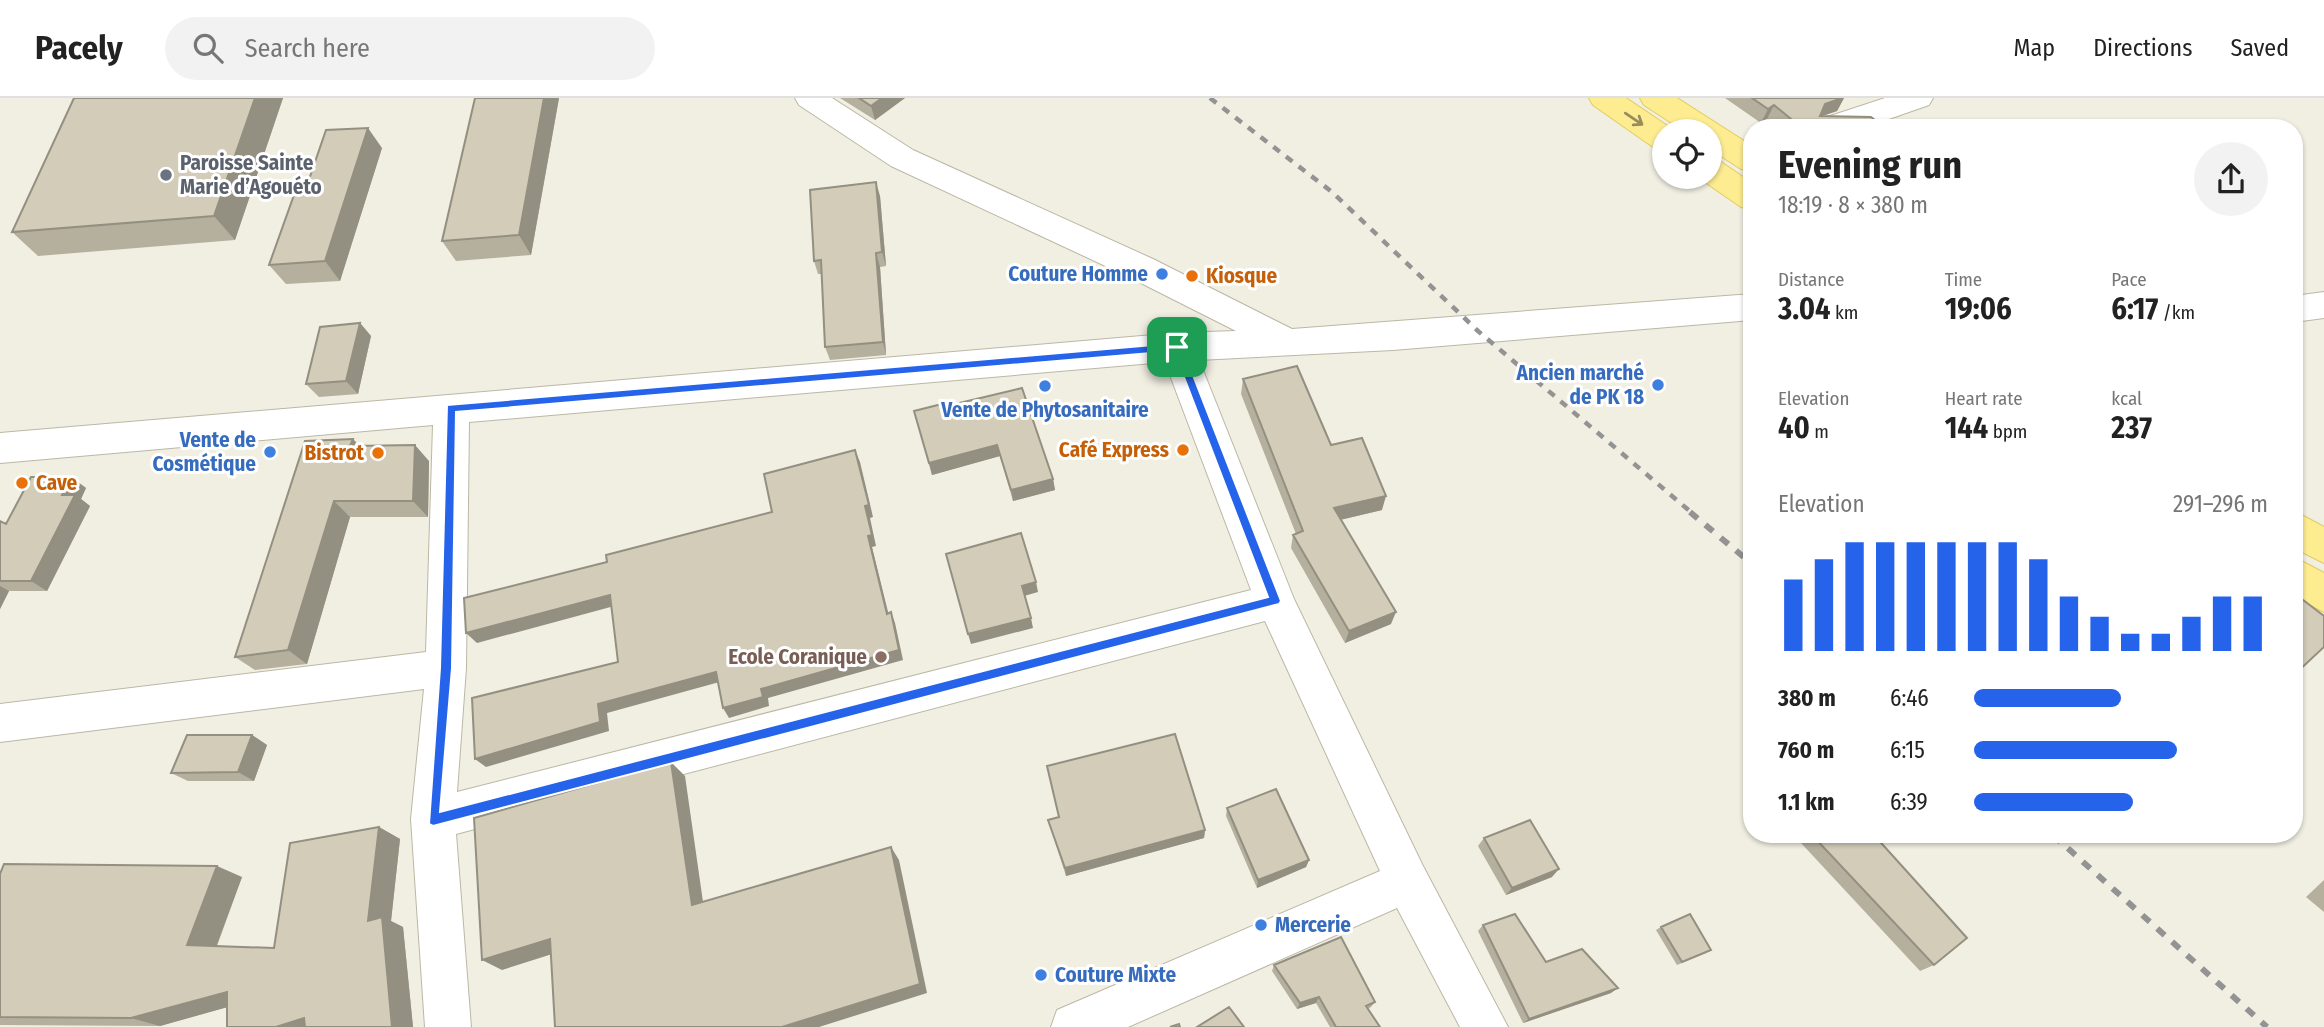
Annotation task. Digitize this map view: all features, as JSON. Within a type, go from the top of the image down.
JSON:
[{"type":"main road","points":[[1604,98],[1652,131]]},
{"type":"main road","points":[[1656,98],[1688,119]]},
{"type":"main road","points":[[1722,141],[1743,155]]},
{"type":"main road","points":[[1722,178],[1743,192]]},
{"type":"main road","points":[[2303,533],[2324,547]]},
{"type":"main road","points":[[2303,580],[2324,595]]},
{"type":"street","points":[[810,98],[902,158],[1141,268],[1292,344]]},
{"type":"street","points":[[1856,119],[1918,98]]},
{"type":"street","points":[[2303,308],[2324,305]]},
{"type":"street","points":[[0,448],[1177,347],[1292,344],[1743,308]]},
{"type":"street","points":[[1177,347],[1275,601],[1407,881],[1485,1027]]},
{"type":"street","points":[[448,1027],[433,820],[446,668],[451,408]]},
{"type":"street","points":[[433,820],[1275,601]]},
{"type":"street","points":[[0,723],[446,668]]},
{"type":"street","points":[[1074,1027],[1407,881]]},
{"type":"building","name":"Paroisse Sainte Marie d’Agouéto","points":[[74,98],[255,98],[214,216],[12,232]]},
{"type":"building","points":[[475,98],[544,98],[519,235],[442,241]]},
{"type":"building","points":[[859,98],[882,98],[871,106]]},
{"type":"building","points":[[1752,98],[1842,98],[1825,104],[1820,116],[1874,119],[1791,119],[1774,105],[1768,109]]},
{"type":"building","points":[[368,128],[325,261],[269,265],[294,195],[304,194],[326,130]]},
{"type":"building","points":[[876,182],[882,252],[876,253],[883,342],[825,347],[821,260],[814,261],[810,190]]},
{"type":"building","points":[[360,323],[346,381],[306,384],[320,327]]},
{"type":"building","points":[[1297,366],[1331,445],[1362,438],[1386,496],[1334,508],[1396,612],[1349,631],[1293,535],[1303,531],[1243,379]]},
{"type":"building","points":[[1022,388],[1053,479],[1011,490],[997,445],[929,463],[914,411]]},
{"type":"building","points":[[353,439],[350,446],[415,445],[413,501],[334,501],[288,650],[235,657],[305,441]]},
{"type":"building","points":[[855,450],[869,505],[865,506],[872,535],[868,536],[887,614],[891,612],[899,650],[761,689],[763,697],[723,708],[716,672],[598,704],[600,722],[475,759],[472,698],[618,662],[610,595],[466,633],[464,598],[607,562],[606,555],[772,512],[764,474]]},
{"type":"building","points":[[31,477],[71,477],[62,495],[75,495],[31,581],[0,581],[0,521],[6,524]]},
{"type":"building","points":[[1021,533],[1036,582],[1022,586],[1031,618],[968,634],[946,554]]},
{"type":"building","points":[[2303,600],[2324,616],[2324,647],[2303,667]]},
{"type":"building","points":[[1175,734],[1205,830],[1065,868],[1048,820],[1059,817],[1047,766]]},
{"type":"building","points":[[187,735],[252,735],[238,772],[171,773]]},
{"type":"building","points":[[671,762],[692,905],[891,847],[920,984],[782,1027],[555,1027],[550,939],[482,960],[474,818]]},
{"type":"building","points":[[1276,789],[1309,860],[1258,880],[1227,808]]},
{"type":"building","points":[[1530,820],[1559,869],[1512,888],[1484,838]]},
{"type":"building","points":[[379,827],[368,921],[382,917],[392,1027],[305,1027],[304,1018],[276,1027],[227,1027],[227,992],[131,1018],[0,1017],[0,874],[4,864],[217,866],[187,945],[274,948],[290,843]]},
{"type":"building","points":[[1820,843],[1881,843],[1967,938],[1934,965]]},
{"type":"building","points":[[1515,914],[1546,962],[1582,949],[1618,988],[1529,1019],[1483,925]]},
{"type":"building","points":[[1690,914],[1711,950],[1682,962],[1661,927]]},
{"type":"building","points":[[1341,937],[1375,1002],[1366,1006],[1380,1027],[1336,1027],[1319,997],[1300,1003],[1274,965]]},
{"type":"building","points":[[1229,1007],[1244,1027],[1197,1027]]},
{"type":"railway","points":[[1210,98],[1332,192],[1478,331],[1692,513]]},
{"type":"railway","points":[[1690,512],[1743,556]]},
{"type":"railway","points":[[2062,843],[2267,1027]]},
{"type":"place","name":"Paroisse Sainte Marie d’Agouéto","points":[[166,175]]},
{"type":"place","name":"Couture Homme","points":[[1162,274]]},
{"type":"place","name":"Kiosque","points":[[1192,276]]},
{"type":"place","name":"Ancien marché de PK 18","points":[[1658,385]]},
{"type":"place","name":"Vente de Phytosanitaire","points":[[1045,386]]},
{"type":"place","name":"Café Express","points":[[1183,450]]},
{"type":"place","name":"Vente de Cosmétique","points":[[270,452]]},
{"type":"place","name":"Bistrot","points":[[378,453]]},
{"type":"place","name":"Cave","points":[[22,483]]},
{"type":"place","name":"Ecole Coranique","points":[[881,657]]},
{"type":"place","name":"Mercerie","points":[[1261,925]]},
{"type":"place","name":"Couture Mixte","points":[[1041,975]]},
{"type":"route","points":[[1177,347],[1275,601],[433,820],[446,668],[451,408],[1177,347]]}]
